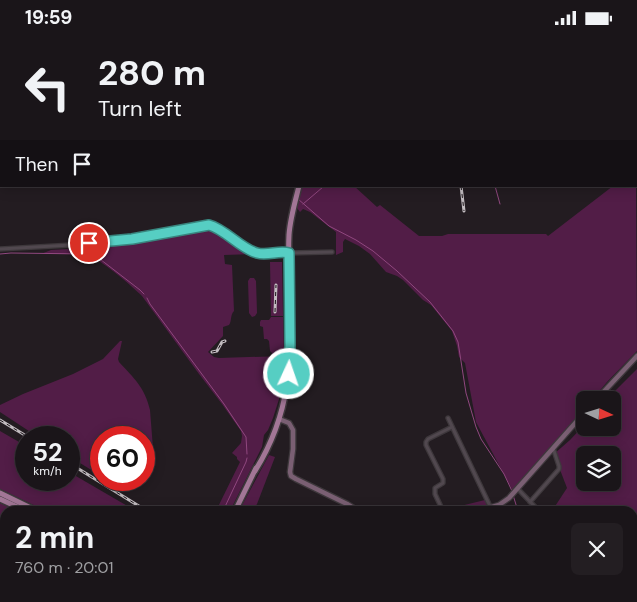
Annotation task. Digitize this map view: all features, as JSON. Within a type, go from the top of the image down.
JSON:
[{"type":"main road","points":[[238,506],[267,451],[279,419],[287,389],[290,357],[289,261],[285,253],[289,245],[294,203],[299,187]]},
{"type":"main road","points":[[0,493],[27,506]]},
{"type":"main road","points":[[0,499],[15,506]]},
{"type":"street","points":[[0,249],[132,239],[209,225],[257,253],[332,252]]},
{"type":"street","points":[[604,391],[637,356]]},
{"type":"street","points":[[448,418],[492,506]]},
{"type":"street","points":[[279,419],[289,423],[292,431],[293,454],[290,470],[291,476],[350,506]]},
{"type":"street","points":[[498,506],[515,493],[576,422]]},
{"type":"street","points":[[441,506],[434,492],[435,488],[443,483],[443,479],[426,442],[428,439],[452,427]]},
{"type":"street","points":[[530,502],[560,468],[553,448]]},
{"type":"street","points":[[515,493],[534,506]]},
{"type":"shaded area","points":[[301,187],[355,187],[377,207],[380,205],[419,236],[442,236],[448,234],[546,234],[548,236],[612,187],[636,187],[637,351],[600,391],[576,391],[576,419],[513,491],[476,422],[465,363],[459,357],[452,331],[431,305],[423,300],[403,280],[386,272],[370,254],[359,246],[345,239],[343,242],[343,252],[336,255],[336,232],[310,212],[303,209],[300,212],[297,208]]},
{"type":"shaded area","points":[[211,227],[254,254],[224,255],[225,264],[232,265],[234,311],[229,325],[223,327],[223,336],[208,352],[214,357],[219,358],[284,356],[280,396],[273,418],[264,435],[262,447],[232,506],[218,506],[240,462],[232,453],[241,443],[241,431],[142,296],[97,260],[86,256],[41,254],[51,250],[149,241]]},
{"type":"shaded area","points":[[270,262],[282,262],[283,316],[271,316]]},
{"type":"shaded area","points":[[250,278],[254,278],[256,281],[257,313],[252,317],[249,313],[248,281]]},
{"type":"shaded area","points":[[271,317],[283,317],[284,355],[272,355],[269,341],[264,339],[263,327],[260,326],[260,322],[261,320],[269,320]]},
{"type":"shaded area","points":[[122,341],[119,362],[142,389],[148,402],[151,426],[90,426],[90,469],[80,463],[80,426],[21,426],[0,412],[0,405],[103,359]]},
{"type":"shaded area","points":[[637,369],[637,506],[555,506],[567,488],[554,454],[576,434],[576,436],[621,436],[621,391],[615,391]]},
{"type":"shaded area","points":[[0,431],[15,440],[15,491],[80,491],[80,478],[90,484],[90,491],[102,491],[127,506],[36,506],[0,489]]},
{"type":"shaded area","points":[[269,455],[275,457],[257,504],[256,506],[242,506]]},
{"type":"shaded area","points":[[485,500],[486,501],[486,506],[460,506]]},
{"type":"waterway","points":[[303,204],[323,187]]},
{"type":"waterway","points":[[495,187],[500,204]]},
{"type":"waterway","points":[[298,199],[329,226],[373,251],[397,271],[430,302],[453,331],[458,342],[466,393],[476,427],[481,439],[504,474],[512,491]]},
{"type":"waterway","points":[[0,254],[88,254],[96,256],[144,294]]},
{"type":"waterway","points":[[147,298],[246,437],[247,454]]},
{"type":"waterway","points":[[225,506],[247,458]]},
{"type":"waterway","points":[[513,495],[516,506]]},
{"type":"railway","points":[[461,187],[464,211]]},
{"type":"railway","points":[[275,312],[276,285]]},
{"type":"railway","points":[[212,352],[217,351],[222,342],[225,341]]},
{"type":"railway","points":[[0,420],[15,429]]},
{"type":"railway","points":[[80,470],[139,506]]},
{"type":"route","points":[[89,243],[132,239],[209,225],[257,253],[289,253],[289,374]]}]
